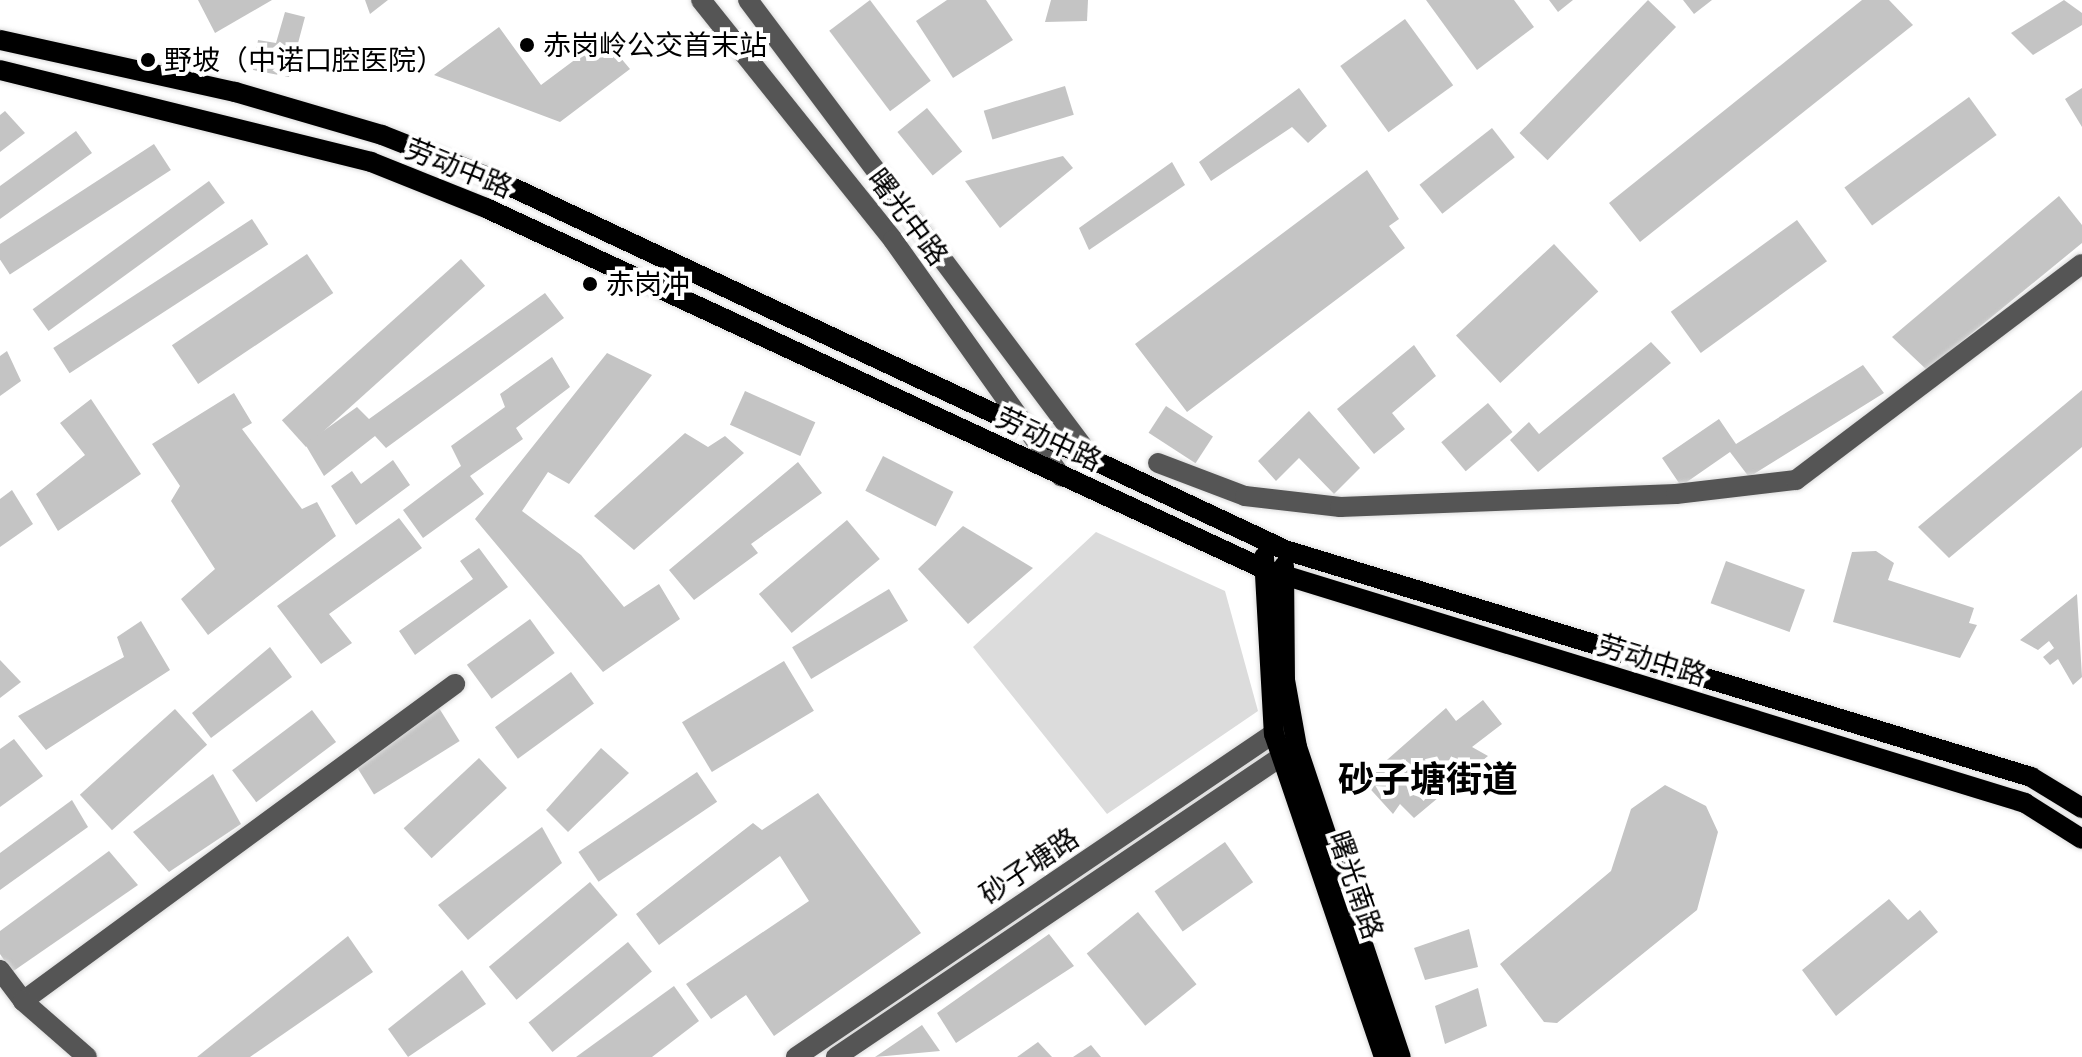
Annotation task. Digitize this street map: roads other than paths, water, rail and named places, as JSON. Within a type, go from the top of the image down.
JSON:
[{"type":"main road","name":"劳动中路","points":[[0,40],[235,92],[382,135],[501,182],[1285,550],[2031,777],[2082,808]]},
{"type":"main road","name":"劳动中路","points":[[0,70],[371,162],[486,208],[1283,577],[2025,803],[2082,839]]},
{"type":"main road","name":"曙光南路","points":[[1264,541],[1274,734],[1290,751],[1401,1057]]},
{"type":"main road","name":"曙光南路","points":[[1285,550],[1283,577],[1292,719],[1290,751],[1384,1057]]},
{"type":"street","name":"曙光中路","points":[[701,0],[893,240],[1061,476]]},
{"type":"street","name":"曙光中路","points":[[748,0],[1093,460]]},
{"type":"street","points":[[1158,463],[1245,496],[1340,507],[1676,494],[1796,480],[2082,264]]},
{"type":"street","points":[[23,1001],[455,684]]},
{"type":"street","name":"砂子塘路","points":[[796,1057],[1292,719]]},
{"type":"street","name":"砂子塘路","points":[[836,1057],[1290,751]]},
{"type":"street","points":[[0,970],[23,1001],[87,1057]]},
{"type":"place","name":"赤岗岭公交首末站","points":[[527,45]]},
{"type":"place","name":"野坡（中诺口腔医院）","points":[[148,60]]},
{"type":"place","name":"赤岗冲","points":[[590,284]]},
{"type":"district","name":"砂子塘街道","points":[[1428,779]]}]
